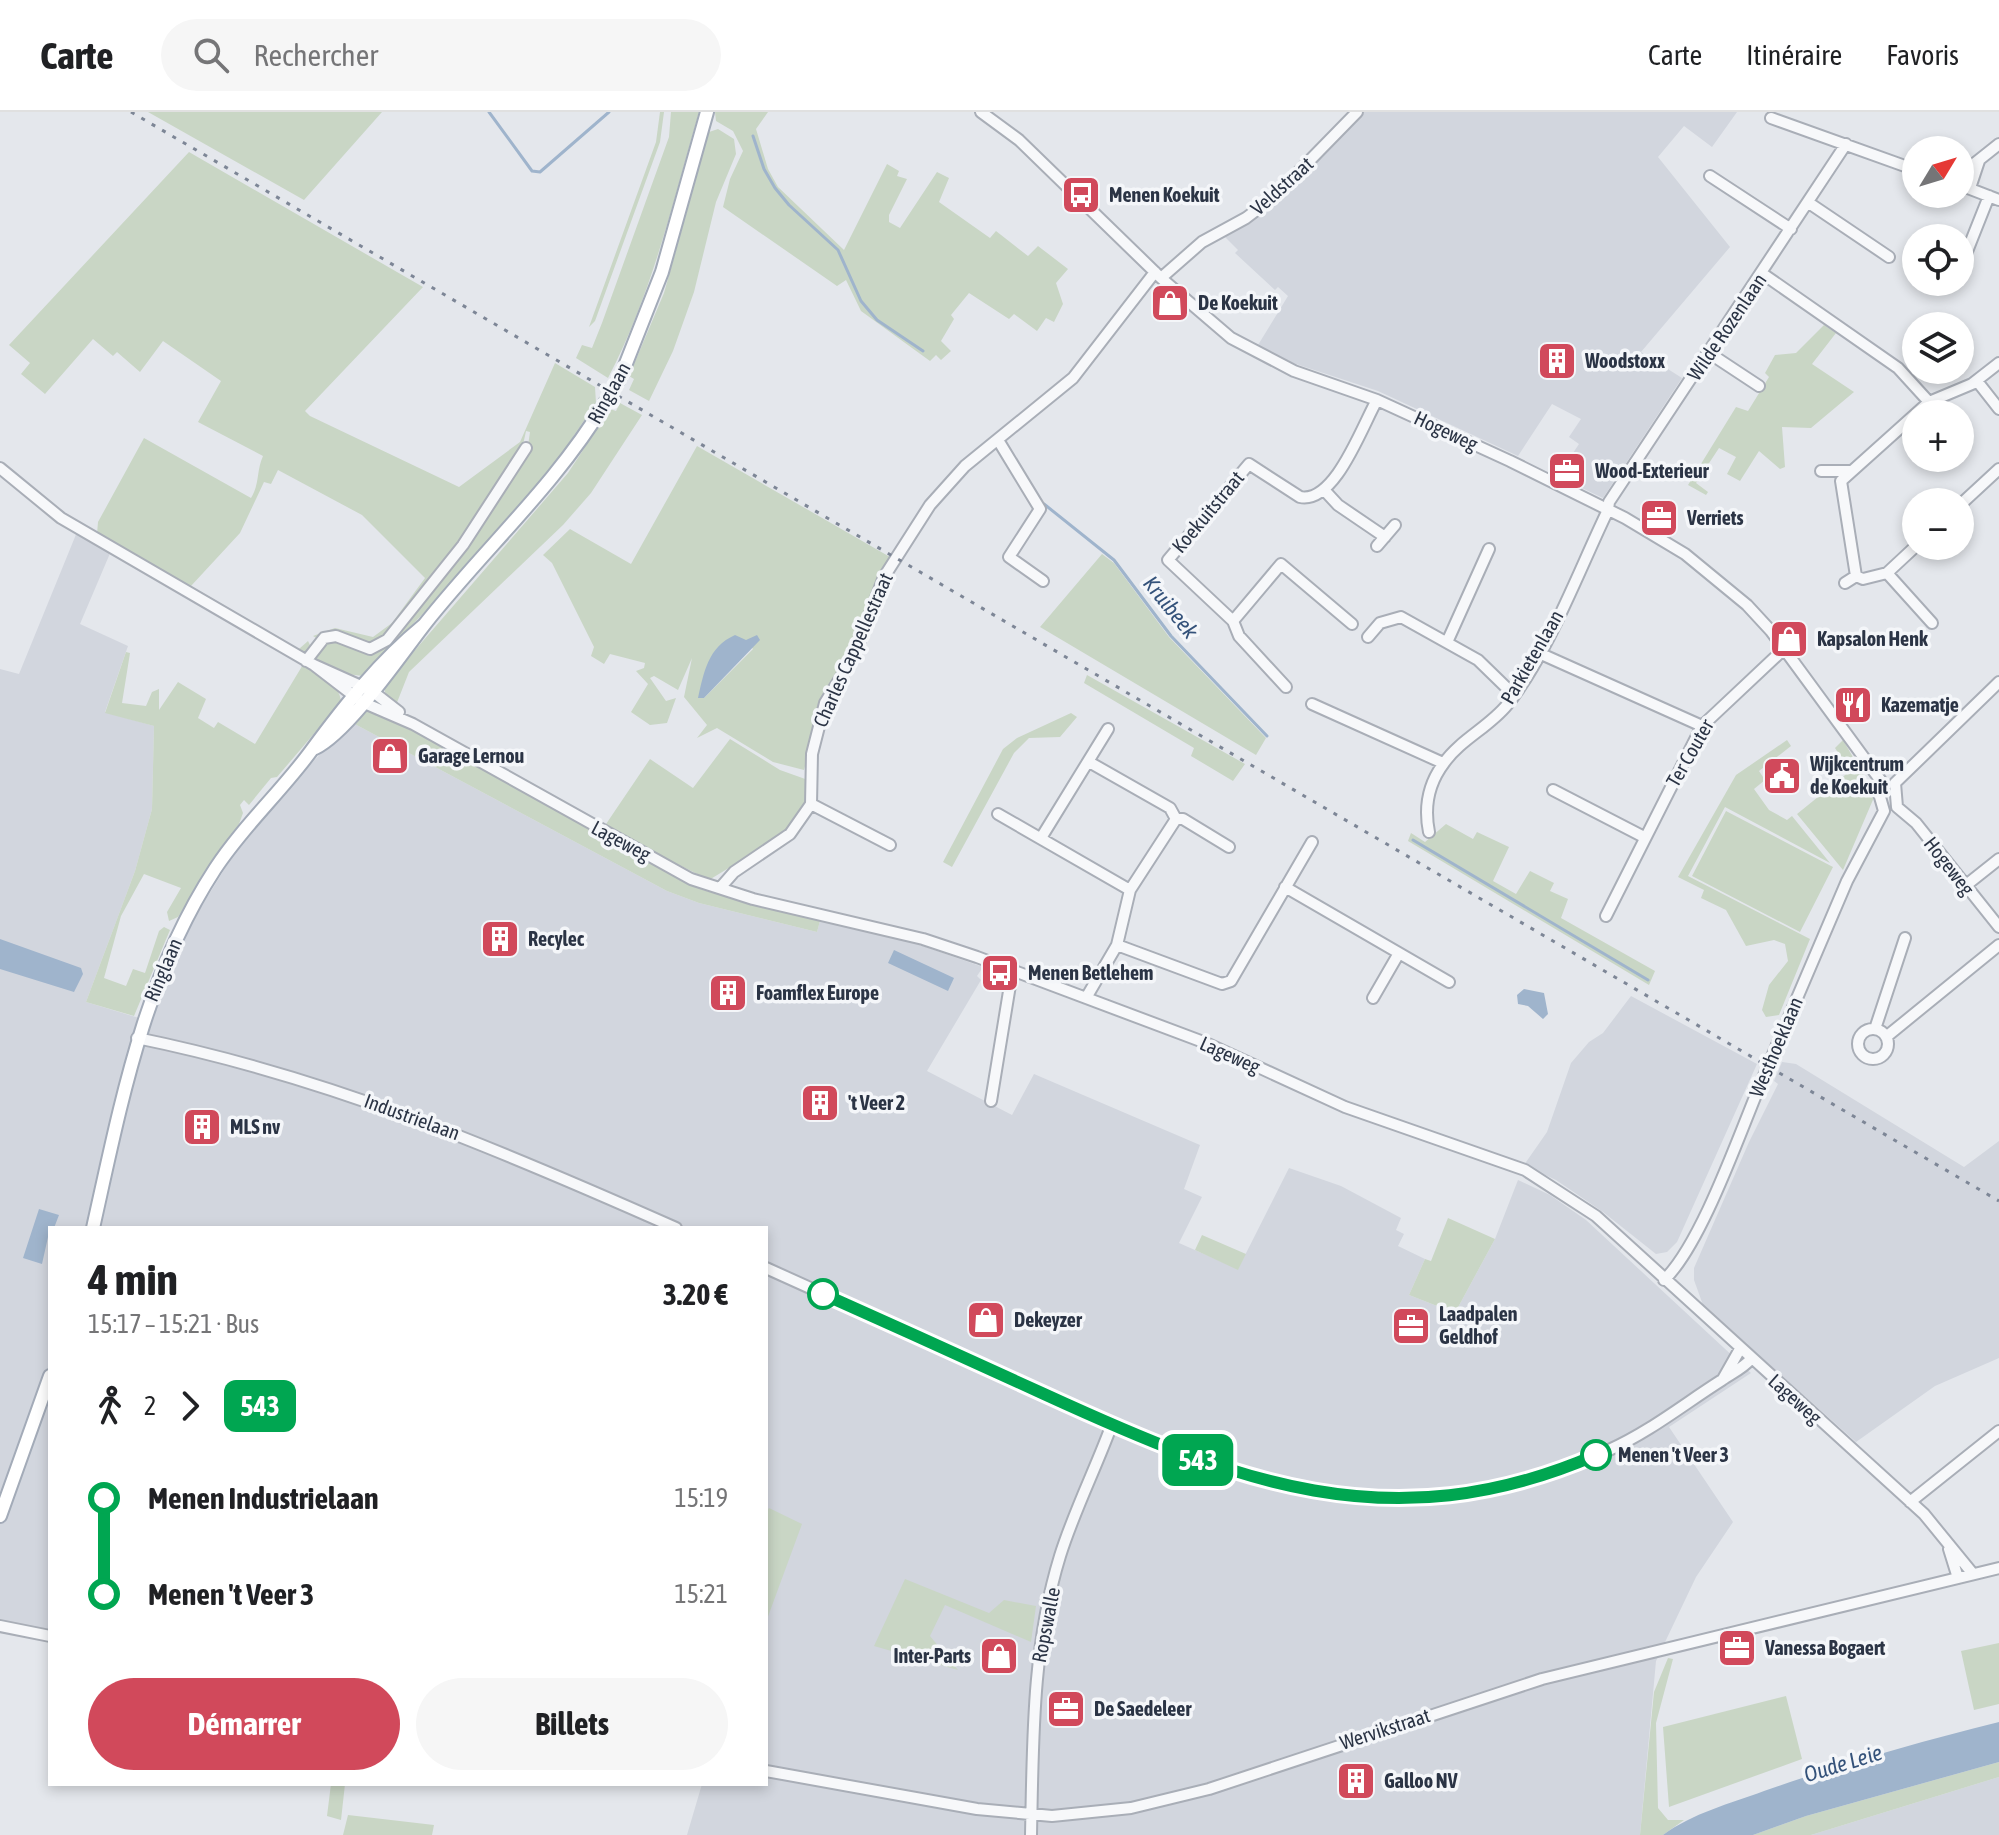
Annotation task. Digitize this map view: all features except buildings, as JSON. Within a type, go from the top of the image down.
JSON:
[{"type":"main road","name":"Ringlaan","points":[[93,1226],[137,1038],[169,953],[202,890],[234,841],[312,750],[321,733],[362,694],[528,509],[570,457],[621,376],[662,272],[707,112]]},
{"type":"main road","points":[[0,1516],[48,1382]]},
{"type":"street","name":"Hogeweg","points":[[981,112],[1019,140],[1215,326],[1262,357],[1377,400],[1608,510],[1653,534],[1716,578],[1747,605],[1785,648],[1881,781]]},
{"type":"street","name":"Veldstraat","points":[[1158,275],[1202,242],[1246,218],[1275,196],[1357,112]]},
{"type":"street","points":[[1771,118],[1902,165]]},
{"type":"street","name":"Wilde Rozenlaan","points":[[1608,510],[1609,502],[1763,274],[1846,144]]},
{"type":"street","points":[[1974,165],[1999,144]]},
{"type":"street","points":[[1974,170],[1979,161]]},
{"type":"street","points":[[1710,176],[1791,229]]},
{"type":"street","points":[[1974,190],[1994,198],[1974,240]]},
{"type":"street","points":[[1809,203],[1889,257]]},
{"type":"street","points":[[1763,274],[1898,368],[1927,400]]},
{"type":"street","name":"Charles Cappellestraat","points":[[811,804],[810,772],[819,721],[825,703],[854,656],[884,577],[943,489],[1073,378],[1158,275]]},
{"type":"street","points":[[1709,353],[1759,386]]},
{"type":"street","points":[[1934,400],[1977,381],[1999,363]]},
{"type":"street","points":[[1977,381],[1999,409]]},
{"type":"street","points":[[1377,400],[1326,492],[1381,542],[1395,525]]},
{"type":"street","points":[[1856,576],[1841,481],[1902,426]]},
{"type":"street","points":[[998,440],[1040,509],[1009,557],[1043,581]]},
{"type":"street","points":[[310,663],[324,638],[336,636],[370,649],[394,633],[463,545],[526,448]]},
{"type":"street","name":"Koekuitstraat","points":[[1286,687],[1239,636],[1233,621],[1168,560],[1249,464],[1300,497],[1308,499],[1326,492]]},
{"type":"street","name":"Lageweg","points":[[0,468],[61,518],[413,724],[691,879],[923,939],[1206,1043],[1336,1103],[1518,1166],[1596,1216],[1910,1502],[1973,1574]]},
{"type":"street","points":[[1974,492],[1999,469]]},
{"type":"street","points":[[1821,471],[1850,471]]},
{"type":"street","name":"Parkietenlaan","points":[[1429,832],[1425,808],[1443,763],[1499,714],[1514,695],[1539,653],[1608,510]]},
{"type":"street","points":[[1448,640],[1489,549]]},
{"type":"street","points":[[1856,576],[1863,579],[1887,573],[1902,559]]},
{"type":"street","points":[[1233,621],[1281,564],[1352,624]]},
{"type":"street","points":[[1887,573],[1932,623]]},
{"type":"street","points":[[1845,583],[1856,576]]},
{"type":"street","points":[[1368,637],[1380,623],[1401,617],[1448,640],[1478,660],[1514,695]]},
{"type":"street","name":"Ter Couter","points":[[1606,916],[1702,726],[1785,648]]},
{"type":"street","points":[[1539,653],[1702,726]]},
{"type":"street","points":[[1895,783],[1999,682]]},
{"type":"street","points":[[1312,704],[1443,763]]},
{"type":"street","points":[[1041,838],[1108,729]]},
{"type":"street","points":[[1089,762],[1170,808],[1176,819]]},
{"type":"street","points":[[1891,779],[1895,783],[1897,807],[1893,812],[1884,811],[1878,790],[1881,781],[1891,779]]},
{"type":"street","points":[[1553,790],[1644,837]]},
{"type":"street","points":[[720,888],[734,872],[790,834],[811,804],[890,845]]},
{"type":"street","name":"Hogeweg","points":[[1897,807],[1916,823],[1999,927]]},
{"type":"street","name":"Westhoeklaan","points":[[1664,1280],[1679,1264],[1694,1236],[1847,881],[1884,811]]},
{"type":"street","points":[[998,814],[1130,890]]},
{"type":"street","points":[[1176,819],[1183,819],[1229,847]]},
{"type":"street","points":[[1086,998],[1117,945],[1130,890],[1176,819]]},
{"type":"street","points":[[1117,945],[1222,984],[1231,981],[1312,842]]},
{"type":"street","points":[[1965,886],[1999,859]]},
{"type":"street","points":[[1285,887],[1449,982]]},
{"type":"street","points":[[1905,938],[1875,1029],[1860,1037],[1858,1047],[1864,1056],[1875,1059],[1885,1054],[1886,1037],[1999,945]]},
{"type":"street","points":[[1373,998],[1399,953]]},
{"type":"street","points":[[991,1101],[1012,973]]},
{"type":"street","points":[[1875,1029],[1886,1037]]},
{"type":"street","name":"Industrielaan","points":[[137,1038],[333,1090],[413,1116],[494,1147],[672,1226]]},
{"type":"street","points":[[768,1269],[1208,1464],[1270,1484],[1357,1497],[1424,1498],[1523,1482],[1576,1464],[1654,1427],[1751,1359]]},
{"type":"street","points":[[1723,1379],[1740,1349]]},
{"type":"street","name":"Ropswalle","points":[[1031,1835],[1035,1680],[1045,1617],[1061,1555],[1112,1424]]},
{"type":"street","points":[[1910,1502],[1999,1431]]},
{"type":"street","name":"Lageweg","points":[[1948,1547],[1958,1578]]},
{"type":"street","name":"Wervikstraat","points":[[768,1771],[977,1809],[1031,1814],[1095,1813],[1167,1800],[1542,1679],[1999,1568]]},
{"type":"street","points":[[0,1626],[48,1636]]},
{"type":"shaded area","points":[[1362,112],[1737,112],[1712,147],[1684,126],[1658,157],[1730,247],[1641,352],[1682,378],[1603,498],[1567,481],[1579,462],[1573,453],[1579,444],[1569,437],[1581,419],[1552,404],[1518,456],[1378,391],[1293,363],[1258,345],[1288,296],[1278,287],[1275,290],[1235,253],[1238,250],[1222,234],[1249,220]]},
{"type":"shaded area","points":[[77,532],[111,551],[80,624],[128,646],[105,712],[154,726],[152,809],[135,871],[86,1002],[149,1021],[187,930],[235,852],[285,791],[351,722],[667,891],[699,903],[817,932],[820,921],[914,943],[983,967],[977,976],[981,980],[927,1071],[1012,1115],[1034,1074],[1200,1145],[1184,1189],[1202,1197],[1179,1243],[1238,1269],[1289,1168],[1341,1186],[1401,1218],[1396,1230],[1404,1234],[1398,1246],[1425,1259],[1409,1295],[1455,1313],[1495,1239],[1518,1180],[1550,1195],[1586,1220],[1751,1373],[1669,1427],[1733,1522],[1696,1577],[1656,1661],[1640,1835],[687,1835],[701,1786],[768,1786],[768,1226],[48,1226],[48,1631],[0,1622],[0,669],[19,674]]},
{"type":"shaded area","points":[[1631,996],[1757,1064],[1677,1242],[1667,1252],[1656,1254],[1556,1180],[1524,1165],[1547,1132],[1571,1063],[1589,1042],[1603,1033]]},
{"type":"shaded area","points":[[1782,1062],[1796,1064],[1964,1167],[1999,1141],[1999,1358],[1935,1386],[1856,1442],[1703,1305],[1694,1280],[1694,1268],[1778,1084],[1774,1081]]},
{"type":"shaded area","points":[[1999,1777],[1999,1835],[1811,1835]]},
{"type":"green space","points":[[148,112],[382,112],[304,200]]},
{"type":"green space","points":[[660,112],[664,112],[660,142],[595,321],[589,327],[656,142]]},
{"type":"green space","points":[[671,112],[699,112],[649,281],[608,378],[576,358],[582,345],[592,348],[602,323],[669,137]]},
{"type":"green space","points":[[715,112],[768,112],[756,129],[768,169],[778,187],[844,250],[887,164],[899,171],[897,176],[907,179],[889,215],[889,222],[900,228],[937,172],[949,178],[939,202],[990,238],[996,231],[1028,256],[1038,246],[1068,269],[1056,283],[1063,304],[1054,322],[1046,318],[1037,331],[1014,314],[1009,319],[969,293],[951,315],[954,319],[941,341],[951,351],[941,360],[936,355],[930,361],[861,311],[846,280],[837,286],[723,207],[730,179],[743,151],[733,131],[716,121]]},
{"type":"green space","points":[[718,129],[734,139],[736,154],[716,202],[694,292],[673,351],[649,401],[629,390],[634,379],[629,376],[664,293],[709,132]]},
{"type":"green space","points":[[189,152],[423,287],[305,411],[310,416],[459,487],[520,442],[555,363],[595,387],[596,403],[556,462],[441,595],[363,676],[339,673],[314,660],[317,648],[335,638],[374,649],[399,632],[527,453],[530,432],[526,431],[519,456],[508,475],[451,556],[409,612],[392,631],[375,643],[364,644],[335,634],[318,639],[313,636],[335,628],[373,637],[392,623],[425,578],[362,515],[278,470],[271,484],[264,482],[240,533],[191,586],[299,649],[308,641],[311,647],[305,654],[97,534],[98,522],[144,438],[251,498],[257,482],[263,456],[198,422],[221,381],[163,341],[140,372],[117,352],[113,356],[93,339],[45,394],[21,374],[30,363],[9,345]]},
{"type":"green space","points":[[1824,325],[1836,333],[1812,364],[1854,392],[1811,428],[1782,427],[1785,467],[1780,469],[1759,451],[1740,481],[1727,474],[1736,457],[1719,448],[1696,483],[1708,492],[1706,495],[1688,485],[1736,407],[1748,411],[1769,377],[1765,373],[1775,355],[1796,353]]},
{"type":"green space","points":[[620,403],[642,415],[591,493],[563,525],[409,672],[396,705],[386,697],[384,686],[568,473],[610,409],[616,411]]},
{"type":"green space","points":[[697,446],[890,557],[865,609],[854,644],[821,704],[804,770],[773,762],[717,728],[697,738],[707,725],[684,697],[692,658],[678,690],[654,676],[650,678],[666,701],[676,698],[667,723],[650,725],[631,712],[648,684],[636,671],[644,668],[645,663],[610,654],[604,664],[591,656],[594,647],[552,563],[543,555],[570,529],[631,564]],"holes":[[[746,640],[753,649],[704,698],[699,698],[703,679]]]},
{"type":"green space","points":[[1102,554],[1114,563],[1169,637],[1266,738],[1256,755],[1040,627]]},
{"type":"green space","points":[[126,652],[130,653],[122,703],[146,706],[152,692],[159,689],[159,710],[178,682],[206,699],[198,718],[214,728],[218,722],[255,744],[304,663],[333,684],[341,702],[277,777],[271,778],[249,805],[244,800],[240,805],[243,813],[239,824],[178,917],[169,921],[167,912],[181,888],[144,874],[121,916],[104,978],[126,986],[133,969],[145,973],[159,931],[164,927],[170,930],[134,1016],[86,1002],[135,871],[152,809],[154,726],[105,713]]},
{"type":"green space","points":[[1087,675],[1245,764],[1233,781],[1191,756],[1194,748],[1084,683]]},
{"type":"green space","points":[[369,707],[703,890],[820,921],[817,932],[699,903],[667,891],[351,722],[362,708]]},
{"type":"green space","points":[[1071,713],[1077,717],[1060,737],[1029,738],[1014,753],[952,867],[943,862],[1003,749],[1017,738]]},
{"type":"green space","points":[[730,739],[780,770],[808,780],[806,806],[786,833],[709,880],[604,827],[650,759],[693,788]]},
{"type":"green space","points":[[1787,740],[1791,746],[1759,771],[1765,780],[1754,789],[1769,810],[1787,820],[1792,816],[1830,863],[1725,807],[1688,876],[1810,939],[1779,1015],[1766,1017],[1762,1010],[1769,985],[1788,961],[1785,944],[1774,940],[1746,946],[1726,910],[1701,898],[1704,890],[1678,877],[1736,775]]},
{"type":"green space","points":[[1843,740],[1875,795],[1843,870],[1797,814],[1850,771],[1835,748]]},
{"type":"green space","points":[[1726,811],[1833,867],[1800,932],[1692,876]]},
{"type":"green space","points":[[1446,824],[1473,839],[1477,832],[1509,847],[1493,881],[1516,894],[1530,871],[1554,883],[1550,891],[1568,899],[1561,918],[1655,971],[1649,985],[1408,841],[1411,833],[1425,842]]},
{"type":"green space","points":[[1448,1218],[1495,1239],[1455,1313],[1409,1295],[1425,1259],[1431,1261]]},
{"type":"green space","points":[[1202,1235],[1246,1254],[1238,1270],[1195,1250]]},
{"type":"green space","points":[[768,1509],[802,1524],[768,1617]]},
{"type":"green space","points":[[905,1579],[989,1613],[1004,1600],[1036,1606],[1031,1642],[945,1605],[930,1636],[958,1670],[874,1646]]},
{"type":"green space","points":[[1999,1643],[1999,1704],[1974,1710],[1961,1651]]},
{"type":"green space","points":[[1668,1658],[1673,1659],[1656,1723],[1658,1808],[1668,1820],[1684,1820],[1663,1835],[1640,1835],[1654,1692]]},
{"type":"green space","points":[[1786,1696],[1802,1759],[1669,1807],[1663,1727]]},
{"type":"green space","points":[[1999,1762],[1999,1777],[1811,1835],[1753,1835],[1806,1816]]},
{"type":"green space","points":[[331,1786],[345,1786],[341,1820],[327,1816]]},
{"type":"green space","points":[[348,1815],[434,1825],[432,1835],[343,1835]]},
{"type":"water","points":[[735,635],[746,640],[757,635],[760,640],[704,698],[698,698],[713,653]]},
{"type":"water","points":[[0,939],[81,968],[83,974],[74,992],[0,969]]},
{"type":"water","points":[[894,950],[954,978],[948,991],[888,963]]},
{"type":"water","points":[[1524,989],[1544,993],[1548,1014],[1543,1019],[1528,1006],[1518,1004],[1517,995]]},
{"type":"water","points":[[39,1209],[59,1215],[55,1226],[48,1226],[42,1264],[23,1258]]},
{"type":"water","points":[[1999,1722],[1999,1762],[1806,1816],[1753,1835],[1663,1835],[1699,1815],[1793,1781]]},
{"type":"waterway","name":"Kruibeek","points":[[489,112],[532,171],[540,172],[609,112]]},
{"type":"waterway","name":"Kruibeek","points":[[753,136],[764,169],[775,188],[838,250],[861,301],[877,320],[923,351]]},
{"type":"waterway","name":"Kruibeek","points":[[1044,504],[1114,560],[1171,636],[1267,736]]},
{"type":"waterway","name":"Kruibeek","points":[[1413,840],[1648,980]]},
{"type":"railway","points":[[131,112],[1999,1201]]},
{"type":"bus line","name":"543","points":[[823,1294],[1112,1424],[1208,1464],[1270,1484],[1357,1497],[1424,1498],[1523,1482],[1596,1455]]},
{"type":"place","name":"Menen Koekuit","points":[[1081,195]]},
{"type":"place","name":"De Koekuit","points":[[1170,303]]},
{"type":"place","name":"Woodstoxx","points":[[1557,361]]},
{"type":"place","name":"Wood-Exterieur","points":[[1567,471]]},
{"type":"place","name":"Verriets","points":[[1659,518]]},
{"type":"place","name":"Kapsalon Henk","points":[[1789,639]]},
{"type":"place","name":"Kazematje","points":[[1853,705]]},
{"type":"place","name":"Garage Lernou","points":[[390,756]]},
{"type":"place","name":"Wijkcentrum de Koekuit","points":[[1782,776]]},
{"type":"place","name":"Recylec","points":[[500,939]]},
{"type":"place","name":"Menen Betlehem","points":[[1000,973]]},
{"type":"place","name":"Foamflex Europe","points":[[728,993]]},
{"type":"place","name":"'t Veer 2","points":[[820,1103]]},
{"type":"place","name":"MLS nv","points":[[202,1127]]},
{"type":"place","name":"Dekeyzer","points":[[986,1320]]},
{"type":"place","name":"Laadpalen Geldhof","points":[[1411,1326]]},
{"type":"place","name":"Menen 't Veer 3","points":[[1596,1455]]},
{"type":"place","name":"Vanessa Bogaert","points":[[1737,1648]]},
{"type":"place","name":"Inter-Parts","points":[[999,1656]]},
{"type":"place","name":"De Saedeleer","points":[[1066,1709]]},
{"type":"place","name":"Galloo NV","points":[[1356,1781]]},
{"type":"water label","name":"Oude Leie","points":[[1843,1763]]}]
